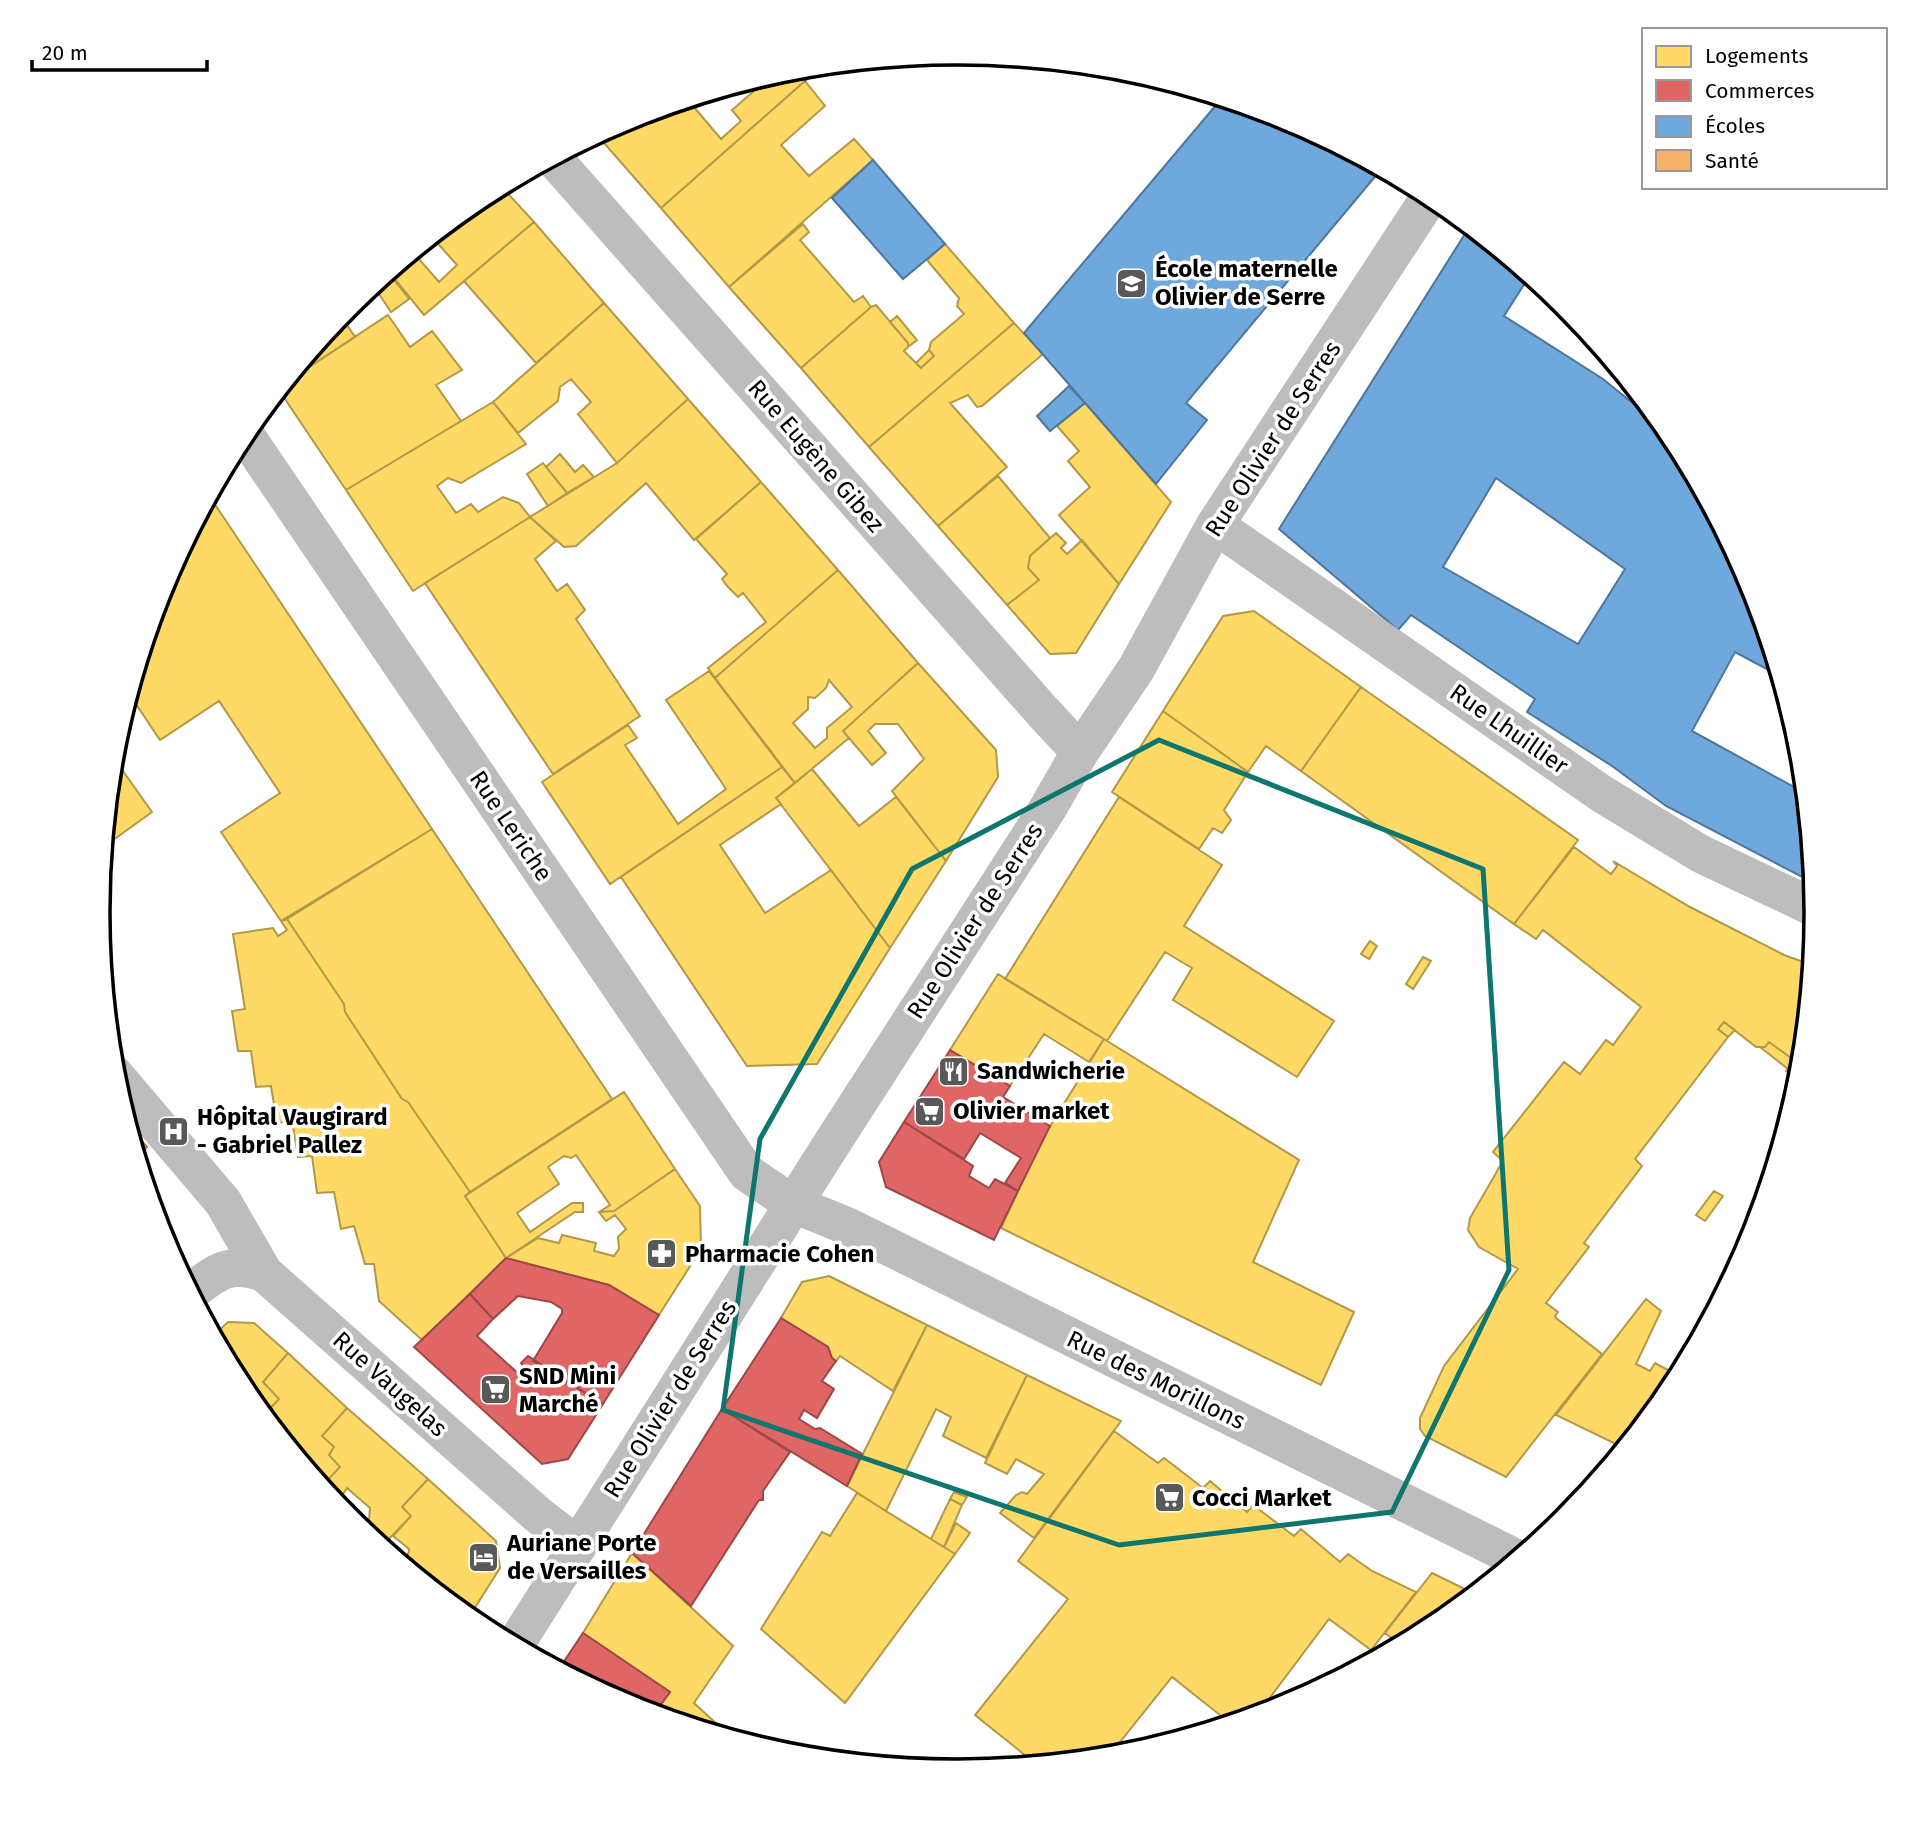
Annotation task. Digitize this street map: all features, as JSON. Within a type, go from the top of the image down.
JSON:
[{"type":"street","name":"Rue Eugène Gibez","points":[[560,164],[1080,752]]},
{"type":"street","name":"Rue Olivier de Serres","points":[[520,1637],[793,1204],[1048,808],[1080,752],[1136,668],[1215,525],[1424,206]]},
{"type":"street","name":"Rue Leriche","points":[[251,444],[747,1173],[793,1204]]},
{"type":"street","name":"Rue Lhuillier","points":[[1215,525],[1602,794],[1701,854],[1805,903]]},
{"type":"street","points":[[131,1094],[223,1202],[264,1273]]},
{"type":"street","name":"Rue des Morillons","points":[[793,1204],[847,1226],[1509,1555]]},
{"type":"street","points":[[198,1287],[228,1268],[247,1267],[264,1273]]},
{"type":"street","name":"Rue Vaugelas","points":[[264,1273],[538,1515],[578,1546]]},
{"type":"highlighted area","points":[[1159,740],[1483,869],[1509,1270],[1392,1512],[1119,1545],[723,1410],[760,1139],[912,869]]},
{"type":"building: Logements","points":[[792,81],[805,81],[661,208],[604,143],[694,107],[721,139],[741,121],[732,110],[755,90]]},
{"type":"building: Logements","points":[[805,81],[825,106],[781,145],[809,176],[854,139],[873,160],[729,287],[661,208]]},
{"type":"building: Logements","points":[[509,194],[534,222],[424,315],[395,279],[419,259],[439,282],[457,265],[438,243]]},
{"type":"building: Logements","points":[[534,222],[604,303],[536,363],[464,281]]},
{"type":"building: Logements","points":[[803,224],[809,232],[800,240],[854,302],[863,296],[871,307],[801,368],[729,287]]},
{"type":"building: Logements","points":[[945,244],[1014,323],[869,447],[801,368],[876,305],[908,343],[904,351],[921,368],[934,356],[929,350],[931,342],[964,314],[957,306],[959,298],[927,260]]},
{"type":"building: Logements","points":[[394,280],[409,299],[391,312],[379,294]]},
{"type":"building: Logements","points":[[604,303],[688,399],[617,463],[578,414],[591,402],[571,379],[560,387],[558,401],[518,433],[493,402]]},
{"type":"building: Logements","points":[[388,315],[410,347],[432,331],[462,370],[436,385],[461,421],[346,490],[284,397],[309,367]]},
{"type":"building: Logements","points":[[897,316],[917,340],[908,347],[908,343],[890,322]]},
{"type":"building: Logements","points":[[1014,323],[1043,354],[982,406],[977,407],[968,395],[950,403],[1007,467],[938,526],[869,447]]},
{"type":"building: Logements","points":[[347,325],[355,337],[309,367]]},
{"type":"building: Logements","points":[[929,350],[934,356],[921,368],[916,363]]},
{"type":"building: Logements","points":[[688,399],[761,482],[694,540],[646,483],[576,546],[564,547],[530,517],[617,463]]},
{"type":"building: Logements","points":[[493,402],[526,444],[461,483],[448,478],[437,486],[456,513],[471,504],[478,512],[503,497],[519,503],[530,517],[413,591],[346,490]]},
{"type":"building: Logements","points":[[1085,403],[1171,502],[1119,584],[1059,515],[1090,487],[1068,461],[1079,451],[1057,426]]},
{"type":"building: Logements","points":[[560,454],[575,472],[583,465],[594,477],[567,493],[546,467]]},
{"type":"building: Logements","points":[[543,463],[567,493],[548,506],[527,474]]},
{"type":"building: Logements","points":[[998,476],[1050,538],[1030,556],[1028,568],[1039,580],[1007,605],[938,526]]},
{"type":"building: Logements","points":[[761,482],[838,570],[715,678],[708,668],[766,622],[743,593],[738,597],[728,587],[722,579],[727,574],[696,539]]},
{"type":"building: Logements","points":[[215,505],[432,829],[281,921],[221,832],[280,793],[219,701],[160,740],[136,705],[139,693],[175,588]]},
{"type":"building: Logements","points":[[530,517],[556,541],[535,559],[557,591],[567,584],[585,610],[576,619],[640,716],[553,774],[425,583]]},
{"type":"building: Logements","points":[[1056,533],[1066,543],[1061,548],[1067,554],[1082,540],[1119,584],[1076,653],[1050,654],[1007,605],[1039,580],[1028,568],[1030,556]]},
{"type":"building: Logements","points":[[838,570],[918,663],[843,731],[849,738],[795,783],[715,678]],"holes":[[[829,680],[852,707],[827,728],[827,738],[815,748],[793,723],[808,709],[808,697],[815,698],[826,688]]]},
{"type":"building: Logements","points":[[1254,611],[1361,687],[1301,771],[1266,746],[1248,772],[1163,711],[1223,616]]},
{"type":"building: Logements","points":[[918,663],[996,750],[998,777],[946,861],[892,791],[924,759],[898,724],[875,724],[868,731],[886,753],[872,765],[843,731]]},
{"type":"building: Logements","points":[[709,671],[782,767],[610,884],[542,782],[628,725],[637,738],[625,745],[678,824],[726,789],[666,700]]},
{"type":"building: Logements","points":[[1361,687],[1578,840],[1514,924],[1301,771]]},
{"type":"building: Logements","points":[[1163,711],[1248,772],[1224,810],[1231,820],[1222,833],[1213,828],[1199,849],[1112,792]]},
{"type":"building: Logements","points":[[782,767],[795,783],[776,798],[781,804],[720,845],[765,913],[831,870],[890,948],[817,1064],[747,1066],[621,877]]},
{"type":"building: Logements","points":[[812,769],[859,826],[896,797],[946,861],[890,948],[776,798]]},
{"type":"building: Logements","points":[[123,771],[152,812],[114,840]]},
{"type":"building: Logements","points":[[1119,797],[1222,865],[1184,926],[1334,1021],[1297,1077],[1173,1000],[1192,968],[1165,952],[1107,1041],[1005,979]]},
{"type":"building: Logements","points":[[432,829],[612,1099],[470,1192],[408,1102],[402,1099],[345,1012],[344,1004],[287,919]]},
{"type":"building: Logements","points":[[1574,847],[1611,874],[1617,866],[1613,861],[1690,907],[1784,955],[1803,962],[1798,1023],[1791,1058],[1769,1042],[1765,1047],[1756,1047],[1724,1022],[1718,1029],[1728,1037],[1635,1159],[1642,1166],[1584,1243],[1589,1247],[1546,1303],[1558,1312],[1556,1318],[1602,1354],[1506,1477],[1425,1436],[1420,1429],[1420,1418],[1444,1366],[1518,1269],[1479,1247],[1468,1230],[1470,1218],[1503,1161],[1493,1152],[1564,1062],[1580,1074],[1606,1040],[1613,1045],[1641,1007],[1543,930],[1536,939],[1514,924]]},
{"type":"building: Logements","points":[[287,919],[344,1004],[345,1012],[402,1099],[408,1102],[470,1192],[465,1196],[506,1258],[422,1340],[379,1301],[374,1264],[365,1264],[354,1226],[341,1229],[334,1192],[317,1193],[312,1156],[298,1157],[292,1121],[277,1123],[271,1086],[256,1087],[251,1051],[238,1051],[232,1011],[245,1009],[233,934],[273,928],[278,936],[287,930],[281,921]]},
{"type":"building: Logements","points":[[1370,941],[1377,946],[1369,959],[1361,954]]},
{"type":"building: Logements","points":[[1423,957],[1431,961],[1413,989],[1406,984]]},
{"type":"building: Logements","points":[[998,974],[1104,1039],[1089,1062],[1044,1034],[1010,1086],[950,1050]]},
{"type":"building: Logements","points":[[1724,1022],[1735,1030],[1728,1037],[1718,1029]]},
{"type":"building: Logements","points":[[1104,1039],[1299,1160],[1253,1262],[1354,1312],[1321,1385],[1001,1228],[1041,1141]]},
{"type":"building: Logements","points":[[1769,1042],[1791,1058],[1788,1069],[1760,1047],[1765,1047]]},
{"type":"building: Logements","points":[[624,1092],[675,1169],[614,1211],[599,1212],[610,1205],[576,1155],[571,1158],[564,1156],[548,1167],[559,1184],[517,1213],[530,1232],[572,1203],[583,1203],[583,1212],[575,1212],[506,1258],[465,1196]]},
{"type":"building: Logements","points":[[675,1169],[700,1206],[701,1249],[659,1315],[609,1285],[506,1258],[538,1238],[559,1243],[562,1235],[596,1243],[594,1251],[614,1256],[619,1249],[618,1237],[626,1229],[615,1215],[606,1221],[599,1212],[614,1211]]},
{"type":"building: Logements","points":[[1714,1191],[1723,1196],[1705,1221],[1696,1215]]},
{"type":"building: Logements","points":[[829,1276],[927,1325],[893,1391],[840,1356],[836,1361],[828,1347],[781,1318],[802,1282]]},
{"type":"building: Logements","points":[[1646,1299],[1661,1311],[1636,1364],[1650,1371],[1655,1363],[1670,1371],[1616,1444],[1556,1415]]},
{"type":"building: Logements","points":[[228,1322],[254,1323],[288,1353],[263,1382],[279,1399],[271,1408],[253,1383],[220,1329]]},
{"type":"building: Logements","points":[[927,1325],[1027,1375],[986,1458],[943,1436],[951,1417],[936,1409],[886,1511],[847,1486]]},
{"type":"building: Logements","points":[[288,1353],[347,1408],[322,1436],[334,1447],[329,1455],[340,1467],[329,1479],[271,1408],[279,1399],[263,1382]]},
{"type":"building: Logements","points":[[1027,1375],[1121,1421],[1034,1538],[1000,1513],[1016,1495],[1022,1492],[1027,1494],[1044,1474],[1016,1459],[1007,1474],[985,1463]]},
{"type":"building: Logements","points":[[347,1408],[428,1479],[402,1507],[411,1516],[389,1540],[369,1520],[370,1508],[347,1488],[343,1495],[329,1479],[340,1467],[329,1455],[334,1447],[322,1436]]},
{"type":"building: Logements","points":[[1114,1431],[1158,1463],[1164,1458],[1203,1488],[1210,1481],[1247,1512],[1253,1505],[1294,1536],[1301,1529],[1340,1562],[1348,1554],[1372,1571],[1416,1592],[1371,1650],[1329,1619],[1268,1700],[1222,1716],[1172,1677],[1119,1744],[1026,1756],[975,1715],[1068,1599],[1018,1561]]},
{"type":"building: Logements","points":[[428,1479],[496,1541],[500,1568],[475,1607],[407,1555],[409,1549],[393,1536],[411,1516],[402,1507]]},
{"type":"building: Logements","points":[[954,1492],[967,1497],[962,1505],[950,1499]]},
{"type":"building: Logements","points":[[857,1493],[955,1554],[845,1703],[761,1629],[822,1532],[830,1536]]},
{"type":"building: Logements","points":[[950,1499],[962,1505],[944,1547],[931,1539]]},
{"type":"building: Logements","points":[[956,1523],[970,1533],[955,1554],[944,1547]]},
{"type":"building: Logements","points":[[632,1553],[733,1646],[694,1703],[716,1723],[661,1705],[670,1692],[583,1633]]},
{"type":"building: Logements","points":[[1432,1573],[1465,1589],[1393,1639],[1385,1633]]},
{"type":"building: Commerces","points":[[950,1050],[1010,1086],[1003,1097],[1050,1126],[1018,1191],[1005,1183],[1021,1158],[980,1133],[964,1159],[904,1122]]},
{"type":"building: Commerces","points":[[904,1122],[973,1166],[969,1176],[989,1188],[995,1179],[1018,1191],[994,1240],[886,1187],[879,1162]]},
{"type":"building: Commerces","points":[[506,1258],[609,1285],[659,1315],[603,1404],[533,1361],[562,1309],[551,1302],[518,1296],[493,1319],[470,1294]]},
{"type":"building: Commerces","points":[[470,1294],[493,1319],[477,1336],[521,1376],[526,1369],[521,1363],[528,1356],[603,1404],[568,1459],[542,1464],[414,1347]]},
{"type":"building: Commerces","points":[[781,1318],[828,1347],[836,1361],[822,1381],[834,1389],[817,1418],[804,1410],[799,1419],[815,1429],[820,1428],[862,1454],[847,1486],[722,1409]]},
{"type":"building: Commerces","points":[[722,1409],[790,1452],[763,1491],[763,1500],[759,1500],[691,1606],[632,1553]]},
{"type":"building: Commerces","points":[[583,1633],[670,1692],[661,1705],[564,1662]]},
{"type":"building: Écoles","points":[[1216,106],[1282,129],[1376,175],[1186,403],[1207,420],[1156,484],[1024,333]]},
{"type":"building: Écoles","points":[[873,160],[945,244],[903,279],[832,198]]},
{"type":"building: Écoles","points":[[1465,234],[1525,283],[1504,316],[1603,379],[1638,408],[1691,488],[1717,537],[1740,588],[1769,670],[1735,652],[1692,731],[1796,788],[1804,878],[1666,806],[1612,766],[1527,712],[1535,699],[1411,615],[1398,630],[1279,529]],"holes":[[[1496,478],[1625,569],[1578,644],[1443,567]]]},
{"type":"building: Écoles","points":[[1069,386],[1085,403],[1050,431],[1037,416]]},
{"type":"place","name":"École maternelle Olivier de Serre","points":[[1132,283]]},
{"type":"place","name":"Sandwicherie","points":[[954,1071]]},
{"type":"place","name":"Olivier market","points":[[930,1111]]},
{"type":"place","name":"Hôpital Vaugirard - Gabriel Pallez","points":[[174,1131]]},
{"type":"place","name":"Pharmacie Cohen","points":[[662,1254]]},
{"type":"place","name":"SND Mini Marché","points":[[496,1390]]},
{"type":"place","name":"Cocci Market","points":[[1169,1498]]},
{"type":"place","name":"Auriane Porte de Versailles","points":[[484,1557]]}]
